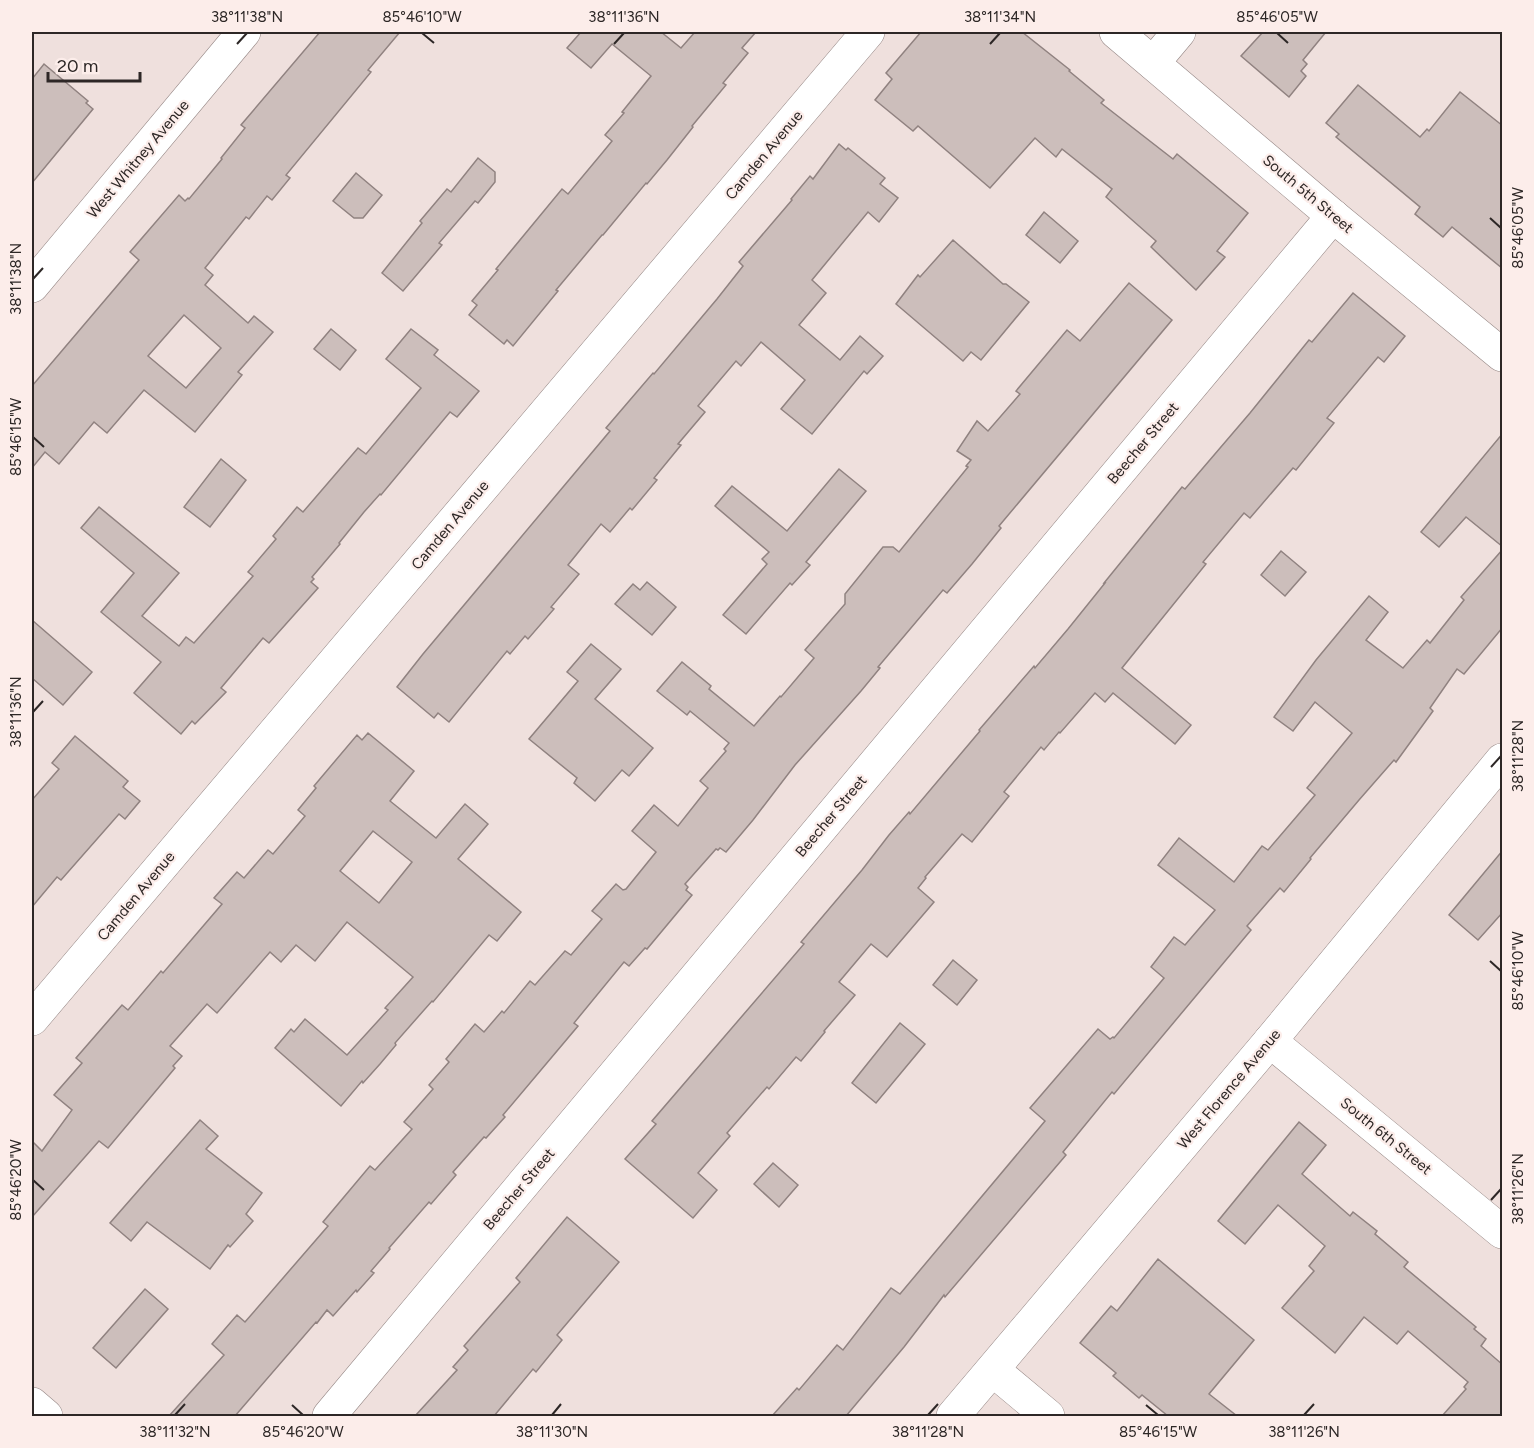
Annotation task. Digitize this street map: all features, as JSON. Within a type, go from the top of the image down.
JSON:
[{"type":"street","name":"West Whitney Avenue","points":[[32,286],[244,32]]},
{"type":"street","name":"Camden Avenue","points":[[32,1019],[868,32]]},
{"type":"street","name":"South 5th Street","points":[[1116,32],[1333,216],[1503,355]]},
{"type":"street","points":[[1153,63],[1179,32]]},
{"type":"street","name":"Beecher Street","points":[[329,1416],[1333,216]]},
{"type":"street","name":"West Florence Avenue","points":[[953,1416],[1270,1041],[1503,760]]},
{"type":"street","name":"South 6th Street","points":[[1270,1041],[1503,1232]]},
{"type":"street","points":[[993,1370],[1047,1416]]},
{"type":"street","points":[[32,1404],[46,1416]]},
{"type":"building","points":[[320,32],[400,32],[368,70],[371,72],[286,175],[290,178],[272,200],[267,196],[249,219],[246,217],[205,268],[213,275],[205,285],[248,323],[254,316],[273,332],[238,372],[242,375],[195,432],[144,390],[107,433],[94,422],[59,464],[45,452],[32,468],[32,386],[139,260],[130,252],[179,195],[185,201],[189,199],[245,128],[241,125]],"holes":[[[184,315],[221,348],[186,388],[148,356]]]},
{"type":"building","points":[[581,32],[661,32],[681,48],[695,32],[756,32],[742,48],[748,53],[723,83],[726,85],[667,160],[556,290],[558,291],[513,346],[507,340],[504,344],[469,315],[477,305],[472,301],[562,189],[568,194],[612,141],[605,135],[651,76],[612,44],[591,68],[567,48]]},
{"type":"building","points":[[921,32],[1022,32],[1104,100],[1101,103],[1173,159],[1177,154],[1248,213],[1217,251],[1225,257],[1196,290],[1151,247],[1156,241],[1106,197],[1112,189],[1062,149],[1056,157],[1035,138],[990,188],[918,126],[913,131],[875,100],[892,79],[886,73]]},
{"type":"building","points":[[1263,32],[1326,32],[1303,60],[1307,64],[1301,71],[1306,76],[1289,97],[1241,56]]},
{"type":"building","points":[[44,64],[88,101],[86,103],[93,109],[32,183],[32,79]]},
{"type":"building","points":[[1358,85],[1420,137],[1427,129],[1429,131],[1460,92],[1503,126],[1503,269],[1452,227],[1443,237],[1415,214],[1420,207],[1336,137],[1339,134],[1326,123]]},
{"type":"building","points":[[839,144],[846,150],[848,148],[885,178],[880,184],[898,198],[879,222],[868,212],[812,280],[826,293],[799,325],[840,360],[860,336],[883,356],[867,374],[864,371],[812,434],[781,409],[805,380],[761,342],[741,366],[736,361],[698,406],[705,412],[654,478],[657,480],[610,532],[601,524],[568,565],[579,574],[551,607],[554,609],[528,639],[525,636],[510,654],[507,651],[449,722],[438,713],[434,718],[397,687],[610,431],[606,428],[717,299],[743,266],[739,262],[810,176],[813,179]]},
{"type":"building","points":[[478,158],[495,172],[495,182],[478,203],[475,201],[439,243],[442,245],[403,291],[382,273],[422,223],[420,221],[447,189],[451,192]]},
{"type":"building","points":[[356,173],[382,195],[363,218],[354,218],[333,201]]},
{"type":"building","points":[[1044,212],[1078,241],[1060,263],[1026,235]]},
{"type":"building","points":[[953,240],[1003,284],[1029,302],[981,360],[971,352],[963,361],[896,304],[918,275],[920,277]]},
{"type":"building","points":[[1129,283],[1172,320],[999,526],[1001,528],[972,564],[947,593],[943,590],[878,667],[880,668],[861,691],[795,765],[726,852],[720,848],[716,849],[685,884],[688,887],[686,890],[692,895],[647,949],[645,948],[629,966],[624,962],[574,1023],[578,1026],[503,1115],[505,1117],[453,1172],[456,1175],[389,1248],[371,1271],[374,1273],[333,1316],[327,1310],[235,1416],[169,1416],[224,1355],[212,1344],[237,1315],[245,1322],[328,1226],[323,1222],[370,1166],[375,1170],[412,1129],[404,1122],[433,1089],[429,1085],[449,1062],[446,1059],[475,1024],[484,1032],[502,1011],[504,1013],[530,981],[535,985],[565,951],[571,955],[602,919],[592,911],[616,884],[623,890],[626,889],[656,852],[632,831],[654,805],[678,826],[708,788],[700,781],[726,751],[724,749],[729,743],[690,711],[687,715],[657,691],[682,662],[711,686],[709,689],[754,726],[814,658],[805,650],[845,604],[845,594],[883,547],[893,547],[899,552],[968,467],[966,466],[971,460],[957,451],[977,421],[988,431],[1020,394],[1016,391],[1067,330],[1080,341]]},
{"type":"building","points":[[1353,293],[1405,336],[1384,362],[1378,357],[1327,418],[1334,423],[1296,470],[1293,468],[1250,518],[1244,513],[1203,562],[1206,564],[1122,668],[1191,725],[1175,744],[1113,693],[1105,702],[1095,693],[1044,750],[1041,747],[1004,792],[1009,796],[972,842],[962,834],[925,877],[918,888],[934,902],[887,957],[871,944],[839,982],[855,995],[801,1061],[796,1057],[727,1133],[730,1136],[698,1173],[717,1190],[693,1218],[625,1159],[656,1124],[652,1121],[804,944],[801,942],[889,835],[909,812],[910,814],[979,730],[1068,629],[1182,487],[1185,489],[1309,340],[1312,342]]},
{"type":"building","points":[[331,329],[356,350],[340,370],[314,349]]},
{"type":"building","points":[[411,329],[438,350],[434,355],[479,391],[457,417],[450,412],[381,495],[364,512],[312,577],[314,579],[311,582],[318,588],[269,643],[263,638],[221,688],[226,692],[195,724],[192,721],[181,734],[134,693],[161,662],[101,612],[134,573],[81,528],[99,507],[179,573],[142,616],[179,646],[186,637],[194,643],[253,576],[248,572],[276,539],[273,536],[297,507],[303,512],[358,448],[366,454],[421,388],[386,359]]},
{"type":"building","points":[[1503,433],[1503,547],[1466,517],[1439,547],[1421,532]]},
{"type":"building","points":[[221,459],[246,480],[210,527],[184,507]]},
{"type":"building","points":[[839,469],[866,491],[806,562],[810,565],[792,585],[790,583],[746,634],[723,615],[767,564],[762,559],[769,552],[715,506],[732,486],[787,531]]},
{"type":"building","points":[[1503,549],[1503,627],[1464,674],[1457,669],[1430,708],[1433,711],[1396,762],[1394,760],[1359,800],[1284,892],[1280,888],[1247,926],[1251,930],[1114,1094],[1112,1092],[1063,1152],[1066,1155],[945,1297],[944,1295],[846,1416],[772,1416],[797,1388],[799,1390],[837,1345],[843,1350],[891,1288],[900,1294],[1045,1121],[1030,1108],[1098,1029],[1110,1039],[1114,1038],[1164,978],[1151,967],[1174,937],[1185,945],[1215,910],[1158,865],[1179,838],[1234,882],[1262,846],[1268,850],[1315,795],[1307,788],[1352,733],[1315,702],[1293,731],[1274,717],[1316,660],[1369,596],[1388,612],[1366,640],[1403,668],[1427,640],[1430,643],[1464,600],[1461,597]]},
{"type":"building","points":[[1281,551],[1306,572],[1285,596],[1261,575]]},
{"type":"building","points":[[647,582],[676,607],[652,635],[615,604],[633,584],[640,590]]},
{"type":"building","points":[[32,620],[92,672],[63,705],[32,678]]},
{"type":"building","points":[[591,644],[621,669],[595,699],[653,748],[629,776],[622,770],[595,801],[574,783],[577,778],[529,739],[578,681],[567,672]]},
{"type":"building","points":[[368,733],[414,771],[390,801],[436,838],[465,804],[488,824],[458,859],[521,912],[497,941],[489,935],[395,1043],[396,1045],[380,1064],[341,1106],[275,1048],[291,1029],[294,1032],[305,1019],[347,1055],[388,1010],[385,1008],[413,977],[347,922],[315,961],[296,945],[281,962],[270,952],[217,1013],[207,1004],[170,1046],[182,1056],[173,1066],[175,1068],[108,1148],[99,1141],[32,1217],[32,1141],[42,1151],[72,1110],[54,1095],[82,1063],[76,1058],[122,1005],[128,1010],[161,971],[163,973],[222,904],[214,898],[237,872],[244,878],[268,850],[273,854],[305,816],[298,810],[316,788],[314,786],[357,735],[362,740]],"holes":[[[373,831],[412,862],[379,903],[340,871]]]},
{"type":"building","points":[[75,736],[128,781],[123,787],[140,801],[125,819],[119,814],[61,880],[57,877],[32,907],[32,800],[59,769],[52,763]]},
{"type":"building","points":[[1503,850],[1503,912],[1478,940],[1449,915]]},
{"type":"building","points":[[953,960],[977,980],[957,1005],[933,985]]},
{"type":"building","points":[[900,1023],[925,1044],[876,1103],[852,1083]]},
{"type":"building","points":[[200,1120],[218,1136],[206,1149],[262,1193],[246,1214],[253,1221],[230,1247],[228,1245],[210,1269],[147,1222],[131,1241],[110,1223]]},
{"type":"building","points":[[1299,1122],[1326,1145],[1302,1174],[1350,1216],[1353,1212],[1377,1231],[1375,1234],[1408,1262],[1404,1267],[1476,1327],[1474,1329],[1486,1339],[1481,1346],[1503,1365],[1503,1416],[1442,1416],[1466,1389],[1464,1387],[1468,1382],[1408,1331],[1397,1344],[1364,1317],[1335,1353],[1282,1308],[1314,1271],[1309,1266],[1325,1246],[1278,1205],[1245,1244],[1218,1221]]},
{"type":"building","points":[[773,1163],[798,1185],[779,1207],[754,1184]]},
{"type":"building","points":[[567,1217],[619,1262],[557,1335],[562,1340],[536,1372],[533,1369],[494,1416],[415,1416],[457,1370],[453,1367],[468,1350],[464,1346],[520,1282],[516,1278]]},
{"type":"building","points":[[1158,1259],[1254,1340],[1209,1394],[1237,1416],[1168,1416],[1142,1395],[1139,1398],[1113,1376],[1116,1373],[1080,1343],[1111,1306],[1117,1311]]},
{"type":"building","points":[[145,1289],[168,1309],[116,1368],[93,1348]]}]
